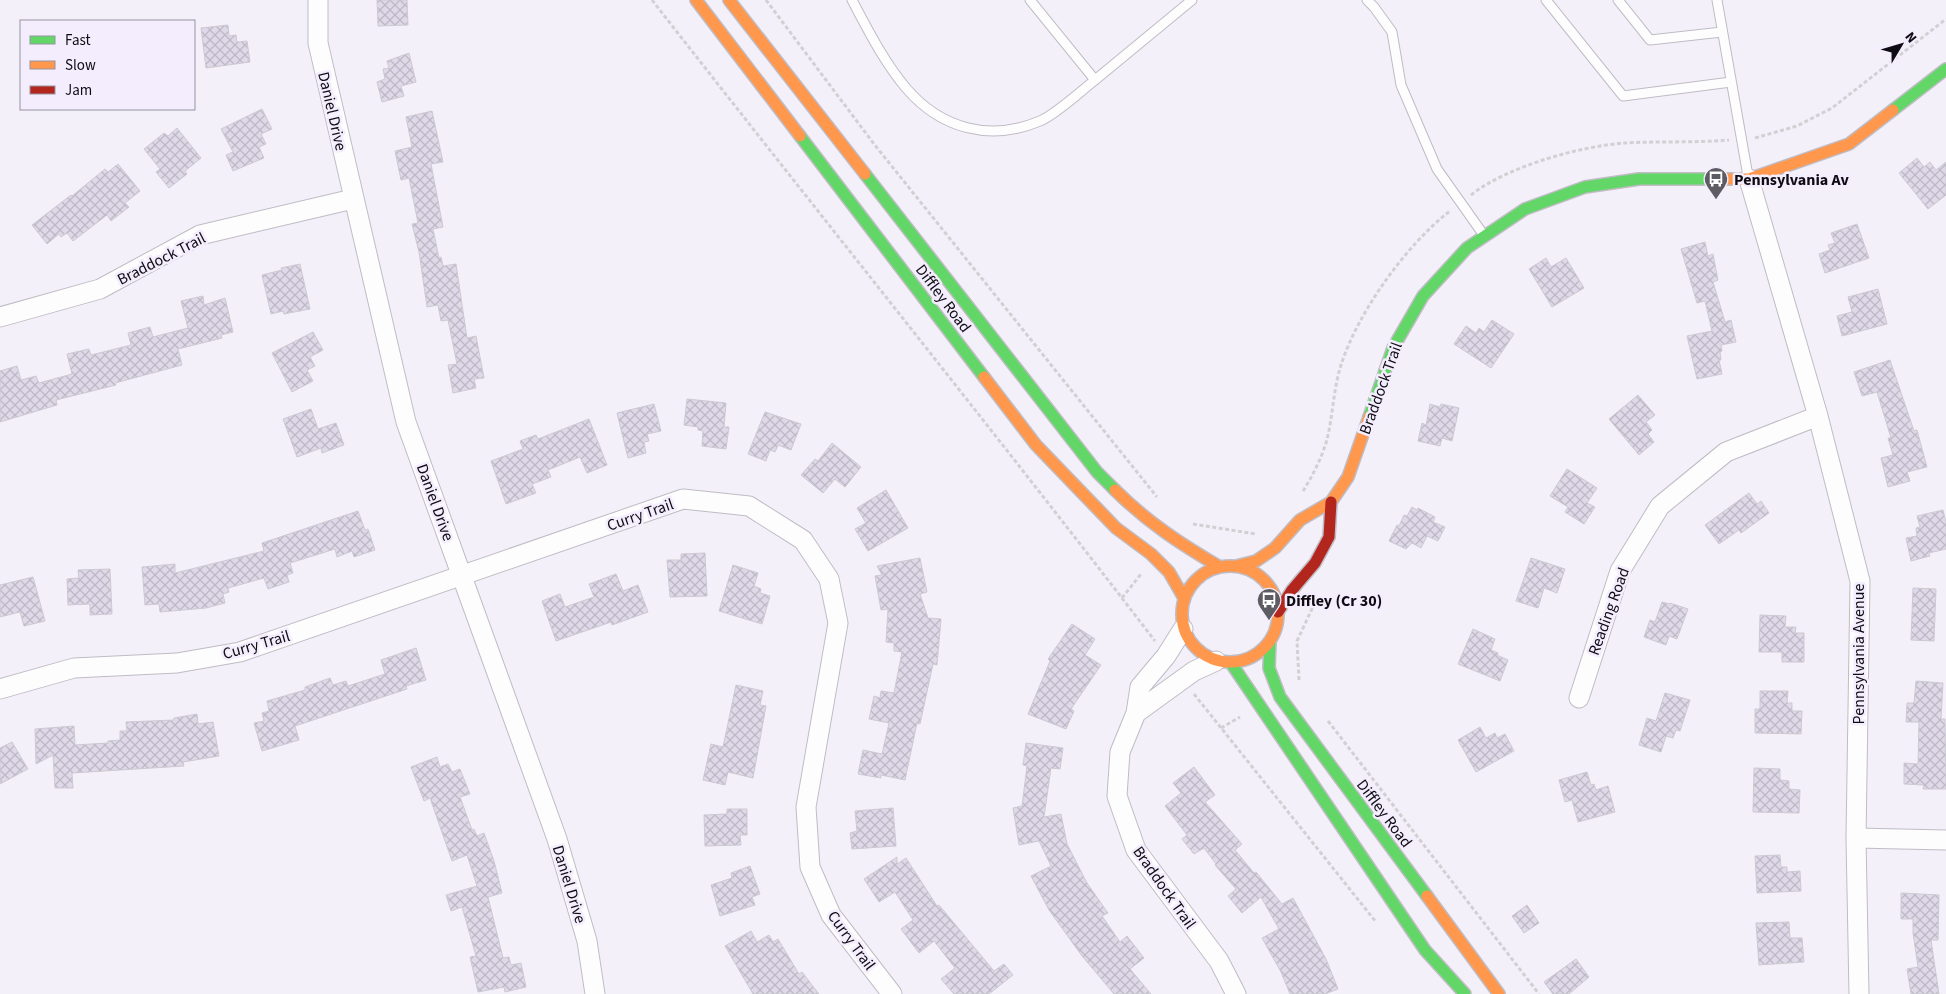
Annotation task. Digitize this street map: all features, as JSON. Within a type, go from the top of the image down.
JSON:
[{"type":"main road","name":"Diffley Road","points":[[696,0],[1036,445],[1116,528],[1151,554],[1169,572],[1184,598]]},
{"type":"main road","name":"Diffley Road","points":[[729,0],[1097,472],[1135,510],[1177,542],[1220,567]]},
{"type":"main road","name":"Braddock Trail","points":[[1236,566],[1256,561],[1275,548],[1300,520],[1331,502],[1348,477],[1393,348],[1423,296],[1467,248],[1525,209],[1585,187],[1639,179],[1749,179],[1849,144],[1946,69]]},
{"type":"main road","points":[[1278,612],[1292,590],[1315,563],[1329,537],[1331,502]]},
{"type":"main road","points":[[1236,566],[1252,571],[1265,582],[1274,596],[1278,612],[1276,627],[1270,641],[1260,652],[1246,660],[1223,662],[1202,654],[1190,643],[1184,629],[1181,614],[1184,598],[1192,584],[1204,573],[1220,567],[1236,566]]},
{"type":"main road","name":"Diffley Road","points":[[1270,641],[1270,668],[1280,697],[1499,994]]},
{"type":"main road","points":[[1223,662],[1425,950],[1465,994]]},
{"type":"street","name":"Daniel Drive","points":[[318,0],[318,43],[406,422],[463,574],[557,839],[587,941],[595,994]]},
{"type":"street","name":"Pennsylvania Avenue","points":[[1749,179],[1818,416],[1860,580],[1856,838],[1859,994]]},
{"type":"street","name":"Braddock Trail","points":[[0,317],[100,289],[200,235],[353,199]]},
{"type":"street","name":"Reading Road","points":[[1579,698],[1620,571],[1660,506],[1726,452],[1818,416]]},
{"type":"street","name":"Curry Trail","points":[[0,689],[74,668],[177,663],[240,652],[683,499],[749,506],[803,540],[829,579],[838,624],[806,807],[810,867],[831,915],[892,994]]},
{"type":"street","name":"Braddock Trail","points":[[1184,629],[1166,656],[1140,687],[1136,714],[1120,752],[1117,796],[1136,850],[1218,961],[1236,994]]},
{"type":"street","name":"Braddock Trail","points":[[1136,714],[1194,670],[1223,662]]},
{"type":"street","points":[[1856,838],[1946,840]]},
{"type":"lane","points":[[852,0],[878,48],[906,88],[934,113],[955,125],[985,132],[1014,130],[1042,121],[1192,0]]},
{"type":"lane","points":[[1030,0],[1095,80]]},
{"type":"lane","points":[[1367,0],[1392,32],[1401,86],[1436,169],[1485,236]]},
{"type":"lane","points":[[1546,0],[1623,96],[1731,82]]},
{"type":"lane","points":[[1618,0],[1650,40],[1722,32]]},
{"type":"lane","points":[[1717,0],[1749,179]]},
{"type":"path","points":[[652,0],[1050,505],[1166,656]]},
{"type":"path","points":[[766,0],[874,144],[1159,500]]},
{"type":"path","points":[[1300,496],[1309,483],[1326,443],[1341,365],[1362,319],[1385,281],[1413,246],[1433,224],[1476,191],[1512,172],[1570,152],[1624,143],[1703,142],[1759,138],[1797,126],[1832,108],[1946,19]]},
{"type":"path","points":[[1190,523],[1266,536],[1275,548]]},
{"type":"path","points":[[1300,684],[1297,641],[1319,594],[1302,578]]},
{"type":"path","points":[[1183,678],[1378,924]]},
{"type":"path","points":[[1324,715],[1538,994]]},
{"type":"building","points":[[377,0],[407,0],[408,25],[378,26]]},
{"type":"building","points":[[228,25],[229,36],[236,35],[237,42],[247,41],[250,62],[206,68],[201,28]]},
{"type":"building","points":[[409,53],[416,82],[401,86],[404,96],[382,102],[377,82],[385,79],[383,69],[389,68],[387,61]]},
{"type":"building","points":[[262,109],[272,129],[261,134],[266,144],[259,147],[264,158],[233,171],[226,155],[233,152],[221,129]]},
{"type":"building","points":[[432,111],[443,162],[431,164],[443,227],[433,229],[439,258],[441,257],[443,266],[456,264],[467,338],[476,336],[484,378],[474,379],[476,388],[453,393],[448,365],[457,364],[448,320],[441,321],[438,305],[427,307],[419,252],[412,224],[418,223],[409,178],[401,180],[395,151],[412,147],[406,117]]},
{"type":"building","points":[[177,128],[201,158],[185,171],[187,174],[169,188],[156,172],[160,169],[144,149],[164,133],[168,136]]},
{"type":"building","points":[[1917,158],[1924,167],[1930,162],[1936,170],[1946,162],[1946,195],[1928,209],[1899,173]]},
{"type":"building","points":[[118,164],[140,191],[125,203],[129,207],[111,221],[107,215],[73,241],[67,233],[61,237],[59,234],[47,244],[32,225],[105,169],[108,172]]},
{"type":"building","points":[[1857,224],[1869,258],[1825,273],[1819,254],[1830,250],[1828,245],[1835,243],[1831,233]]},
{"type":"building","points":[[1705,242],[1708,256],[1713,254],[1718,280],[1713,282],[1725,322],[1731,320],[1736,342],[1721,345],[1721,360],[1719,360],[1722,374],[1697,379],[1687,336],[1712,331],[1705,301],[1697,303],[1681,249]]},
{"type":"building","points":[[1546,258],[1551,267],[1566,258],[1584,288],[1552,307],[1529,269]]},
{"type":"building","points":[[300,264],[310,309],[284,314],[283,311],[271,314],[262,275]]},
{"type":"building","points":[[1878,289],[1887,324],[1842,336],[1837,316],[1852,312],[1848,297]]},
{"type":"building","points":[[203,296],[204,305],[225,298],[233,332],[221,335],[222,338],[178,349],[182,365],[115,383],[116,385],[56,400],[57,405],[0,422],[0,371],[17,366],[21,380],[36,376],[39,383],[72,374],[67,354],[89,349],[91,355],[131,345],[128,333],[150,327],[153,337],[188,328],[181,301]]},
{"type":"building","points":[[1492,320],[1514,334],[1491,368],[1454,344],[1466,326],[1476,333],[1479,328],[1484,332]]},
{"type":"building","points":[[313,332],[323,350],[310,357],[315,366],[307,370],[313,381],[292,392],[272,353]]},
{"type":"building","points":[[1890,360],[1914,431],[1917,430],[1927,467],[1907,472],[1910,481],[1888,487],[1881,458],[1893,455],[1888,438],[1891,438],[1877,392],[1862,396],[1854,372]]},
{"type":"building","points":[[1638,395],[1655,415],[1646,422],[1652,430],[1648,434],[1654,442],[1639,455],[1609,419]]},
{"type":"building","points":[[687,399],[726,403],[724,427],[729,427],[726,449],[702,446],[703,431],[698,430],[698,427],[684,425]]},
{"type":"building","points":[[654,404],[661,431],[647,434],[649,441],[644,442],[646,453],[628,458],[617,413]]},
{"type":"building","points":[[1430,404],[1440,407],[1441,404],[1459,408],[1452,441],[1442,438],[1440,446],[1418,441],[1422,423],[1426,425]]},
{"type":"building","points":[[311,409],[318,429],[336,423],[344,445],[322,453],[321,448],[297,457],[283,419]]},
{"type":"building","points":[[765,412],[801,424],[791,450],[778,445],[775,452],[770,450],[766,461],[748,454]]},
{"type":"building","points":[[589,419],[607,465],[587,473],[580,457],[548,470],[551,477],[532,484],[536,493],[506,504],[491,461],[523,449],[520,441],[536,435],[538,439]]},
{"type":"building","points":[[832,443],[861,467],[845,487],[835,479],[823,493],[801,475],[815,459],[818,461]]},
{"type":"building","points":[[1567,469],[1597,488],[1587,503],[1595,507],[1584,524],[1565,512],[1568,507],[1550,496]]},
{"type":"building","points":[[886,490],[908,528],[868,551],[855,529],[866,523],[857,508]]},
{"type":"building","points":[[1749,493],[1757,504],[1761,501],[1769,513],[1741,533],[1739,530],[1719,544],[1705,525]]},
{"type":"building","points":[[1412,507],[1435,517],[1433,522],[1445,527],[1438,541],[1427,536],[1421,548],[1412,543],[1406,549],[1389,541],[1397,525],[1399,526],[1404,515],[1407,516]]},
{"type":"building","points":[[1943,510],[1946,522],[1946,549],[1929,553],[1930,556],[1911,561],[1906,538],[1917,536],[1916,528],[1920,527],[1917,516]]},
{"type":"building","points":[[358,511],[365,530],[368,529],[375,550],[354,557],[352,551],[337,557],[335,549],[290,563],[293,573],[287,575],[289,582],[268,589],[264,578],[228,588],[229,592],[223,594],[225,603],[206,608],[160,612],[159,604],[145,605],[142,567],[175,564],[175,573],[264,551],[262,543]]},
{"type":"building","points":[[705,553],[707,596],[670,597],[667,560],[681,560],[681,554]]},
{"type":"building","points":[[920,558],[927,592],[920,594],[928,618],[941,619],[937,665],[933,664],[920,724],[917,723],[905,780],[881,775],[881,778],[858,774],[863,750],[882,754],[889,723],[869,719],[874,696],[880,698],[881,691],[894,693],[902,652],[894,651],[894,643],[886,642],[888,609],[881,610],[875,576],[882,575],[877,566]]},
{"type":"building","points":[[1531,558],[1565,569],[1557,593],[1544,588],[1538,608],[1516,601]]},
{"type":"building","points":[[733,565],[758,573],[754,586],[761,589],[760,593],[770,596],[762,624],[719,611]]},
{"type":"building","points":[[110,569],[112,614],[90,615],[90,604],[68,605],[67,579],[79,578],[78,570]]},
{"type":"building","points":[[616,574],[623,591],[638,585],[648,612],[612,625],[611,622],[556,641],[542,601],[560,594],[565,607],[594,597],[589,584]]},
{"type":"building","points":[[33,577],[45,621],[24,626],[20,612],[0,617],[0,585]]},
{"type":"building","points":[[1913,588],[1936,589],[1934,641],[1911,640]]},
{"type":"building","points":[[1662,602],[1688,609],[1677,639],[1669,636],[1666,645],[1644,637],[1650,620],[1655,622]]},
{"type":"building","points":[[1760,615],[1786,616],[1785,627],[1796,627],[1795,633],[1804,633],[1804,662],[1782,662],[1782,652],[1759,652]]},
{"type":"building","points":[[1072,624],[1095,639],[1085,655],[1101,665],[1071,709],[1074,711],[1066,729],[1028,714],[1050,661],[1048,659]]},
{"type":"building","points":[[1473,629],[1495,639],[1491,650],[1508,660],[1500,681],[1458,664]]},
{"type":"building","points":[[416,648],[426,680],[406,686],[407,689],[295,726],[299,740],[262,751],[254,723],[264,721],[262,713],[269,711],[267,701],[305,690],[305,687],[330,678],[333,685],[346,681],[348,686],[385,674],[381,660]]},
{"type":"building","points":[[1916,681],[1943,683],[1941,719],[1945,719],[1946,789],[1923,789],[1924,785],[1904,784],[1904,763],[1918,764],[1919,722],[1906,722],[1907,703],[1914,703]]},
{"type":"building","points":[[736,685],[763,691],[760,705],[766,706],[753,778],[728,772],[725,785],[703,780],[711,744],[723,747]]},
{"type":"building","points":[[1760,691],[1788,691],[1787,703],[1792,703],[1792,711],[1802,711],[1801,734],[1755,733],[1755,709],[1760,709]]},
{"type":"building","points":[[1665,693],[1690,700],[1680,731],[1676,730],[1673,738],[1666,736],[1661,752],[1639,745],[1647,718],[1656,721]]},
{"type":"building","points":[[197,714],[198,724],[213,722],[219,756],[183,762],[184,766],[72,773],[73,788],[55,788],[53,755],[36,764],[35,729],[74,726],[75,745],[108,743],[108,741],[120,740],[120,731],[127,731],[126,722],[174,720],[174,718]]},
{"type":"building","points":[[1480,727],[1486,738],[1495,733],[1497,738],[1505,734],[1514,751],[1476,772],[1458,740]]},
{"type":"building","points":[[12,742],[28,769],[0,784],[0,748]]},
{"type":"building","points":[[1026,743],[1063,748],[1060,769],[1051,768],[1044,817],[1061,814],[1067,844],[1087,883],[1108,913],[1102,916],[1120,942],[1127,936],[1144,958],[1130,969],[1151,994],[1114,994],[1082,956],[1049,910],[1031,876],[1051,866],[1039,841],[1019,845],[1013,808],[1022,806],[1027,766],[1023,765]]},
{"type":"building","points":[[437,757],[440,767],[448,764],[452,772],[460,769],[470,794],[460,797],[472,830],[474,829],[477,836],[484,833],[494,861],[502,893],[488,897],[503,958],[509,957],[511,965],[521,963],[526,987],[505,992],[504,987],[478,992],[470,957],[476,956],[462,907],[451,911],[446,895],[477,886],[467,855],[452,861],[430,798],[424,801],[411,767]]},
{"type":"building","points":[[1194,767],[1215,795],[1205,802],[1242,844],[1235,850],[1282,904],[1293,898],[1326,959],[1338,989],[1325,994],[1290,994],[1281,972],[1262,938],[1279,929],[1261,897],[1242,913],[1228,896],[1236,889],[1215,865],[1204,848],[1194,854],[1182,839],[1187,835],[1165,806],[1181,793],[1173,783]]},
{"type":"building","points":[[1754,768],[1780,769],[1780,780],[1789,781],[1789,789],[1800,790],[1799,813],[1753,812]]},
{"type":"building","points":[[1587,772],[1591,785],[1594,784],[1596,790],[1608,786],[1615,812],[1578,822],[1572,800],[1565,802],[1559,780]]},
{"type":"building","points":[[893,808],[896,846],[852,849],[850,833],[857,831],[855,811]]},
{"type":"building","points":[[727,809],[747,809],[747,835],[740,835],[741,845],[705,846],[704,815],[727,814]]},
{"type":"building","points":[[1780,855],[1781,867],[1787,867],[1787,872],[1800,871],[1801,891],[1757,893],[1755,856]]},
{"type":"building","points":[[897,857],[897,864],[906,858],[937,906],[939,905],[994,971],[1004,964],[1013,975],[989,994],[954,994],[941,979],[955,968],[934,941],[919,953],[901,929],[913,920],[895,892],[879,902],[864,879]]},
{"type":"building","points":[[750,866],[760,894],[752,897],[755,905],[720,916],[711,885],[732,878],[731,873]]},
{"type":"building","points":[[1901,893],[1939,895],[1938,940],[1931,940],[1939,994],[1911,994],[1907,969],[1918,967],[1913,919],[1901,919]]},
{"type":"building","points":[[1527,905],[1539,923],[1524,933],[1512,916]]},
{"type":"building","points":[[1789,922],[1790,938],[1802,938],[1804,962],[1759,965],[1756,923]]},
{"type":"building","points":[[751,931],[757,942],[769,935],[773,942],[778,939],[799,974],[802,972],[819,994],[753,994],[725,946]]},
{"type":"building","points":[[1576,959],[1589,977],[1569,994],[1553,994],[1544,982]]},
{"type":"traffic: fast","points":[[1893,110],[1946,69]]},
{"type":"traffic: fast","points":[[800,136],[984,377]]},
{"type":"traffic: fast","points":[[865,174],[1097,472],[1115,490]]},
{"type":"traffic: fast","points":[[1369,417],[1393,348],[1423,296],[1467,248],[1525,209],[1585,187],[1639,179],[1722,179]]},
{"type":"traffic: fast","points":[[1270,641],[1269,668],[1280,697],[1427,896]]},
{"type":"traffic: fast","points":[[1231,663],[1425,950],[1465,994]]},
{"type":"traffic: slow","points":[[696,0],[800,136]]},
{"type":"traffic: slow","points":[[729,0],[865,174]]},
{"type":"traffic: slow","points":[[1722,179],[1749,179],[1849,144],[1893,110]]},
{"type":"traffic: slow","points":[[984,377],[1036,445],[1116,528],[1151,554],[1169,572],[1184,598]]},
{"type":"traffic: slow","points":[[1236,566],[1256,561],[1275,548],[1300,520],[1331,502],[1348,477],[1369,417]]},
{"type":"traffic: slow","points":[[1115,490],[1165,532],[1220,567]]},
{"type":"traffic: slow","points":[[1230,566],[1248,570],[1264,580],[1274,596],[1278,614],[1274,632],[1264,648],[1248,658],[1230,662],[1212,658],[1196,648],[1186,632],[1182,614],[1186,596],[1196,580],[1212,570],[1230,566]]},
{"type":"traffic: slow","points":[[1427,896],[1499,994]]},
{"type":"traffic: jam","points":[[1278,612],[1292,590],[1315,563],[1329,537],[1331,502]]},
{"type":"place","name":"Pennsylvania Av","points":[[1716,200]]},
{"type":"place","name":"Diffley (Cr 30)","points":[[1269,621]]}]
